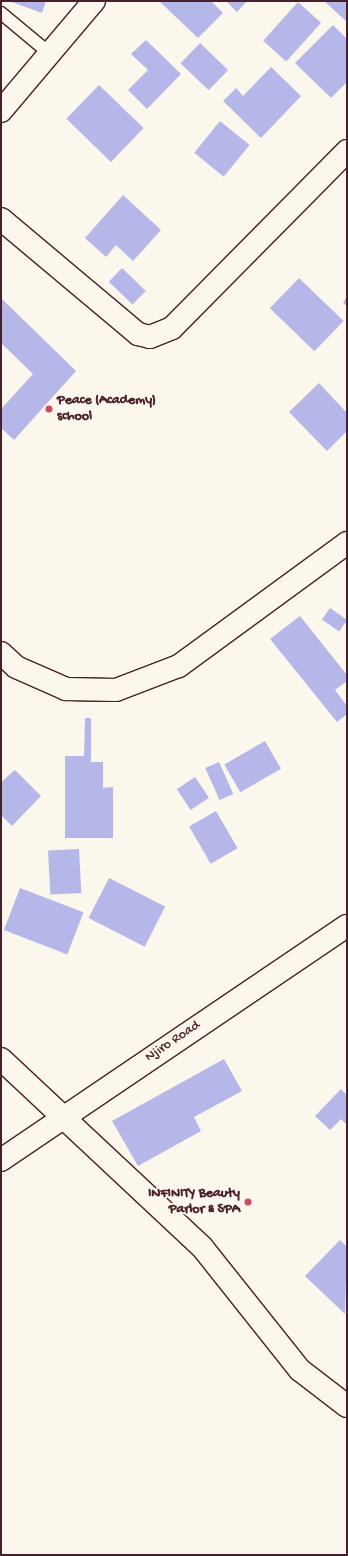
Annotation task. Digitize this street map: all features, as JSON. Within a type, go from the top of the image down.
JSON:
[{"type":"street","points":[[1,111],[94,1]]},
{"type":"street","points":[[1,219],[138,334],[150,337],[172,328],[347,151]]},
{"type":"street","points":[[1,653],[16,667],[66,689],[116,690],[179,666],[347,543]]},
{"type":"street","name":"Njiro Road","points":[[1,1160],[63,1116],[347,926]]},
{"type":"street","points":[[1,1058],[202,1247],[300,1370],[347,1406]]},
{"type":"lane","points":[[1,13],[49,53]]},
{"type":"building","points":[[9,1],[46,1],[42,13]]},
{"type":"building","points":[[159,1],[211,1],[223,13],[198,38]]},
{"type":"building","points":[[226,1],[247,1],[237,12]]},
{"type":"building","points":[[324,1],[347,1],[347,22]]},
{"type":"building","points":[[298,2],[321,23],[286,61],[263,41]]},
{"type":"building","points":[[333,25],[347,39],[347,82],[331,98],[295,63]]},
{"type":"building","points":[[146,40],[181,74],[147,109],[128,90],[148,70],[131,54]]},
{"type":"building","points":[[200,43],[228,70],[209,90],[181,63]]},
{"type":"building","points":[[271,67],[301,96],[261,138],[223,101],[236,88],[243,96]]},
{"type":"building","points":[[99,85],[144,128],[111,162],[66,119]]},
{"type":"building","points":[[220,121],[250,145],[224,177],[194,153]]},
{"type":"building","points":[[123,195],[161,230],[133,261],[116,245],[106,257],[85,238]]},
{"type":"building","points":[[122,268],[146,291],[133,305],[109,282]]},
{"type":"building","points":[[299,278],[344,321],[314,351],[270,308]]},
{"type":"building","points":[[347,296],[347,306],[343,303]]},
{"type":"building","points":[[1,298],[76,371],[14,440],[1,428],[1,409],[33,374],[1,343]]},
{"type":"building","points":[[319,383],[347,413],[347,431],[327,451],[289,412]]},
{"type":"building","points":[[330,608],[347,620],[339,632],[322,619]]},
{"type":"building","points":[[300,616],[347,675],[347,681],[335,690],[347,706],[347,714],[337,722],[270,639]]},
{"type":"building","points":[[85,718],[91,718],[91,762],[103,762],[103,788],[113,787],[113,838],[65,838],[65,756],[84,756]]},
{"type":"building","points":[[265,741],[281,769],[240,792],[224,764]]},
{"type":"building","points":[[219,762],[233,794],[220,800],[205,768]]},
{"type":"building","points":[[15,770],[41,796],[12,826],[1,815],[1,782]]},
{"type":"building","points":[[195,777],[209,798],[191,810],[177,789]]},
{"type":"building","points":[[216,811],[238,848],[211,864],[189,826]]},
{"type":"building","points":[[79,849],[81,893],[50,895],[48,851]]},
{"type":"building","points":[[109,878],[165,907],[145,947],[89,918]]},
{"type":"building","points":[[20,888],[83,912],[67,954],[4,930]]},
{"type":"building","points":[[224,1059],[242,1091],[194,1117],[201,1131],[138,1166],[112,1121]]},
{"type":"building","points":[[341,1089],[347,1095],[347,1125],[341,1119],[330,1130],[315,1116]]},
{"type":"building","points":[[340,1240],[347,1247],[345,1314],[305,1276]]},
{"type":"place","name":"Peace (Academy) school","points":[[49,409]]},
{"type":"place","name":"INFINITY Beauty Parlor & SPA","points":[[248,1202]]}]
